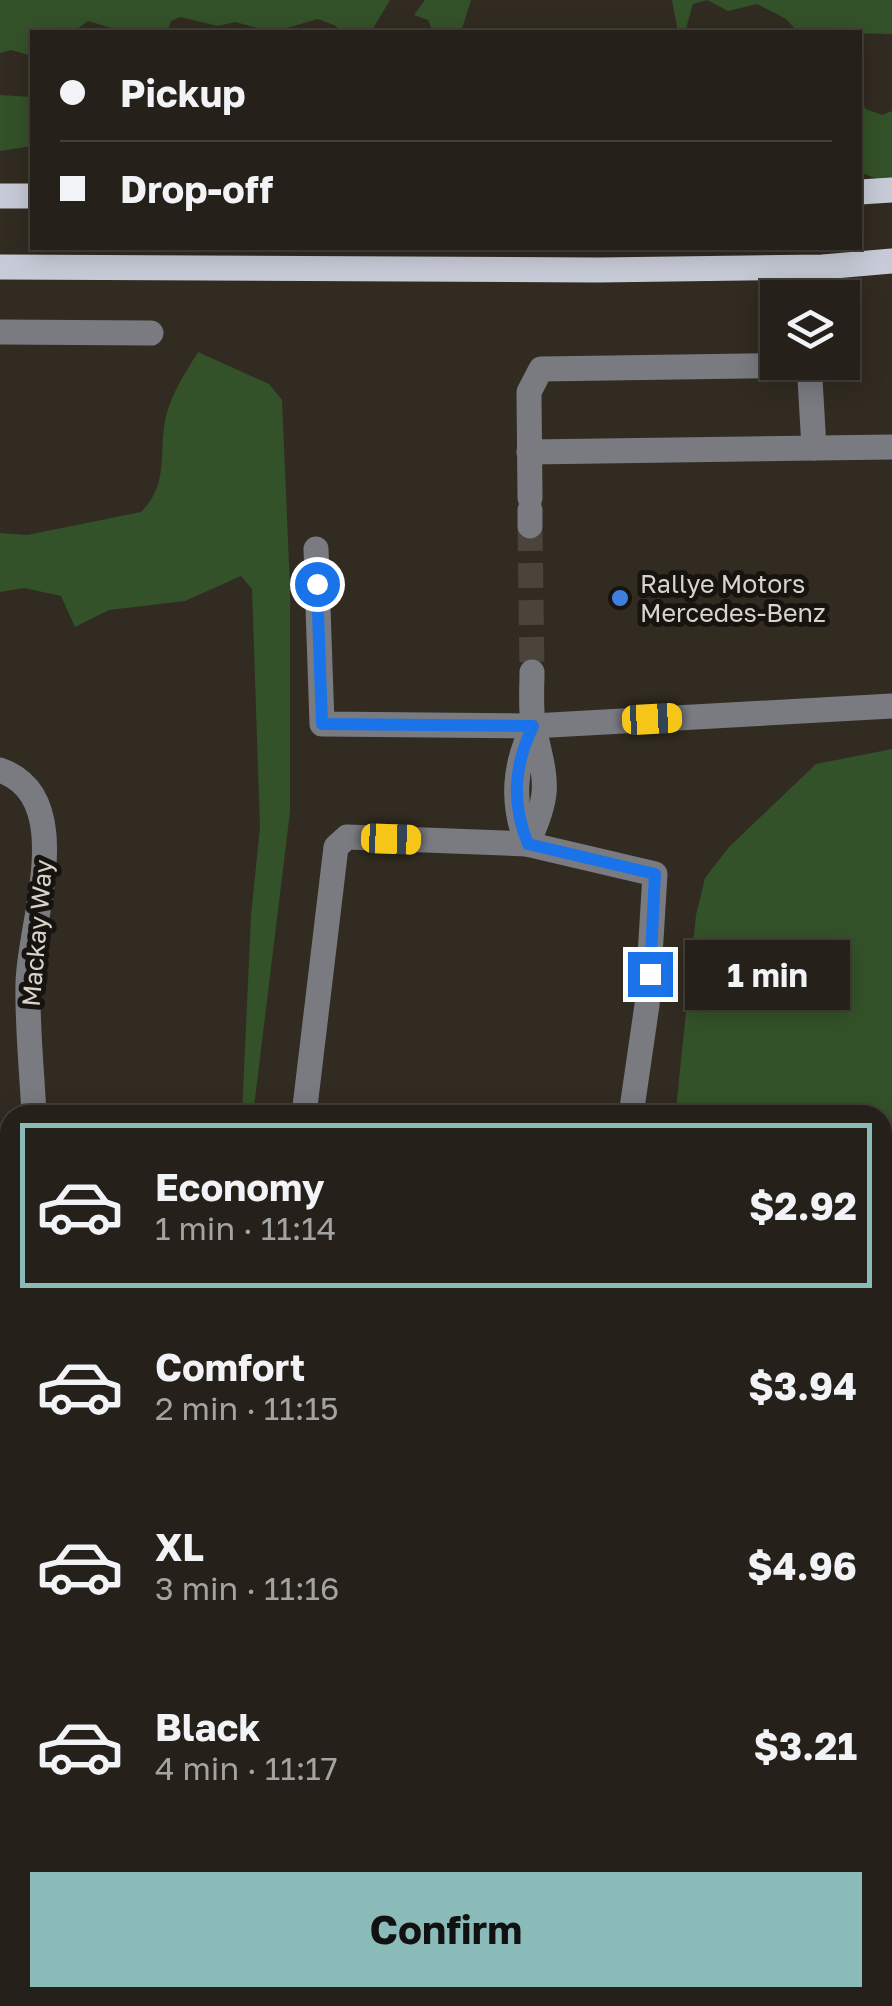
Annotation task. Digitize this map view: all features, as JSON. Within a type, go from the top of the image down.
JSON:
[{"type":"main road","points":[[862,192],[892,190]]},
{"type":"main road","points":[[0,196],[30,196]]},
{"type":"main road","points":[[0,268],[823,257],[892,261]]},
{"type":"street","points":[[0,332],[151,333]]},
{"type":"street","points":[[530,512],[529,392],[534,377],[551,366],[760,364]]},
{"type":"street","points":[[812,380],[814,448]]},
{"type":"street","points":[[529,452],[892,446]]},
{"type":"street","points":[[316,549],[322,724],[533,726],[892,706]]},
{"type":"street","points":[[528,844],[544,810],[544,759],[533,726],[532,672]]},
{"type":"street","name":"Mackay Way","points":[[0,770],[29,790],[45,835],[28,983],[34,1105]]},
{"type":"street","points":[[305,1105],[340,840],[528,844],[655,874],[647,1005],[632,1105]]},
{"type":"green space","points":[[0,0],[390,0],[372,30],[339,30],[318,19],[280,30],[235,22],[218,26],[180,17],[171,21],[168,30],[118,30],[88,21],[76,30],[30,30],[30,55],[11,50],[0,53]]},
{"type":"green space","points":[[425,0],[471,0],[462,30],[432,30],[428,20],[414,15]]},
{"type":"green space","points":[[672,0],[707,0],[693,4],[686,30],[678,30]]},
{"type":"green space","points":[[707,0],[892,0],[892,34],[796,30],[786,19],[757,4],[728,11]]},
{"type":"green space","points":[[0,95],[30,97],[30,146],[0,151]]},
{"type":"green space","points":[[862,104],[882,115],[892,111],[892,178],[884,182],[862,173]]},
{"type":"green space","points":[[198,352],[269,384],[282,400],[290,587],[290,812],[254,1105],[242,1105],[251,916],[260,827],[252,589],[241,576],[185,601],[109,610],[75,627],[61,596],[24,588],[0,592],[0,533],[27,535],[141,512],[160,479],[164,429],[179,383]]},
{"type":"green space","points":[[892,749],[892,1105],[677,1105],[696,915],[705,878],[729,847],[816,764]]},
{"type":"tunnel","points":[[530,526],[532,672]]},
{"type":"place","name":"Rallye Motors Mercedes-Benz","points":[[620,598]]},
{"type":"route","points":[[317,584],[322,724],[533,726],[519,756],[515,812],[528,844],[655,874],[650,974]]}]
